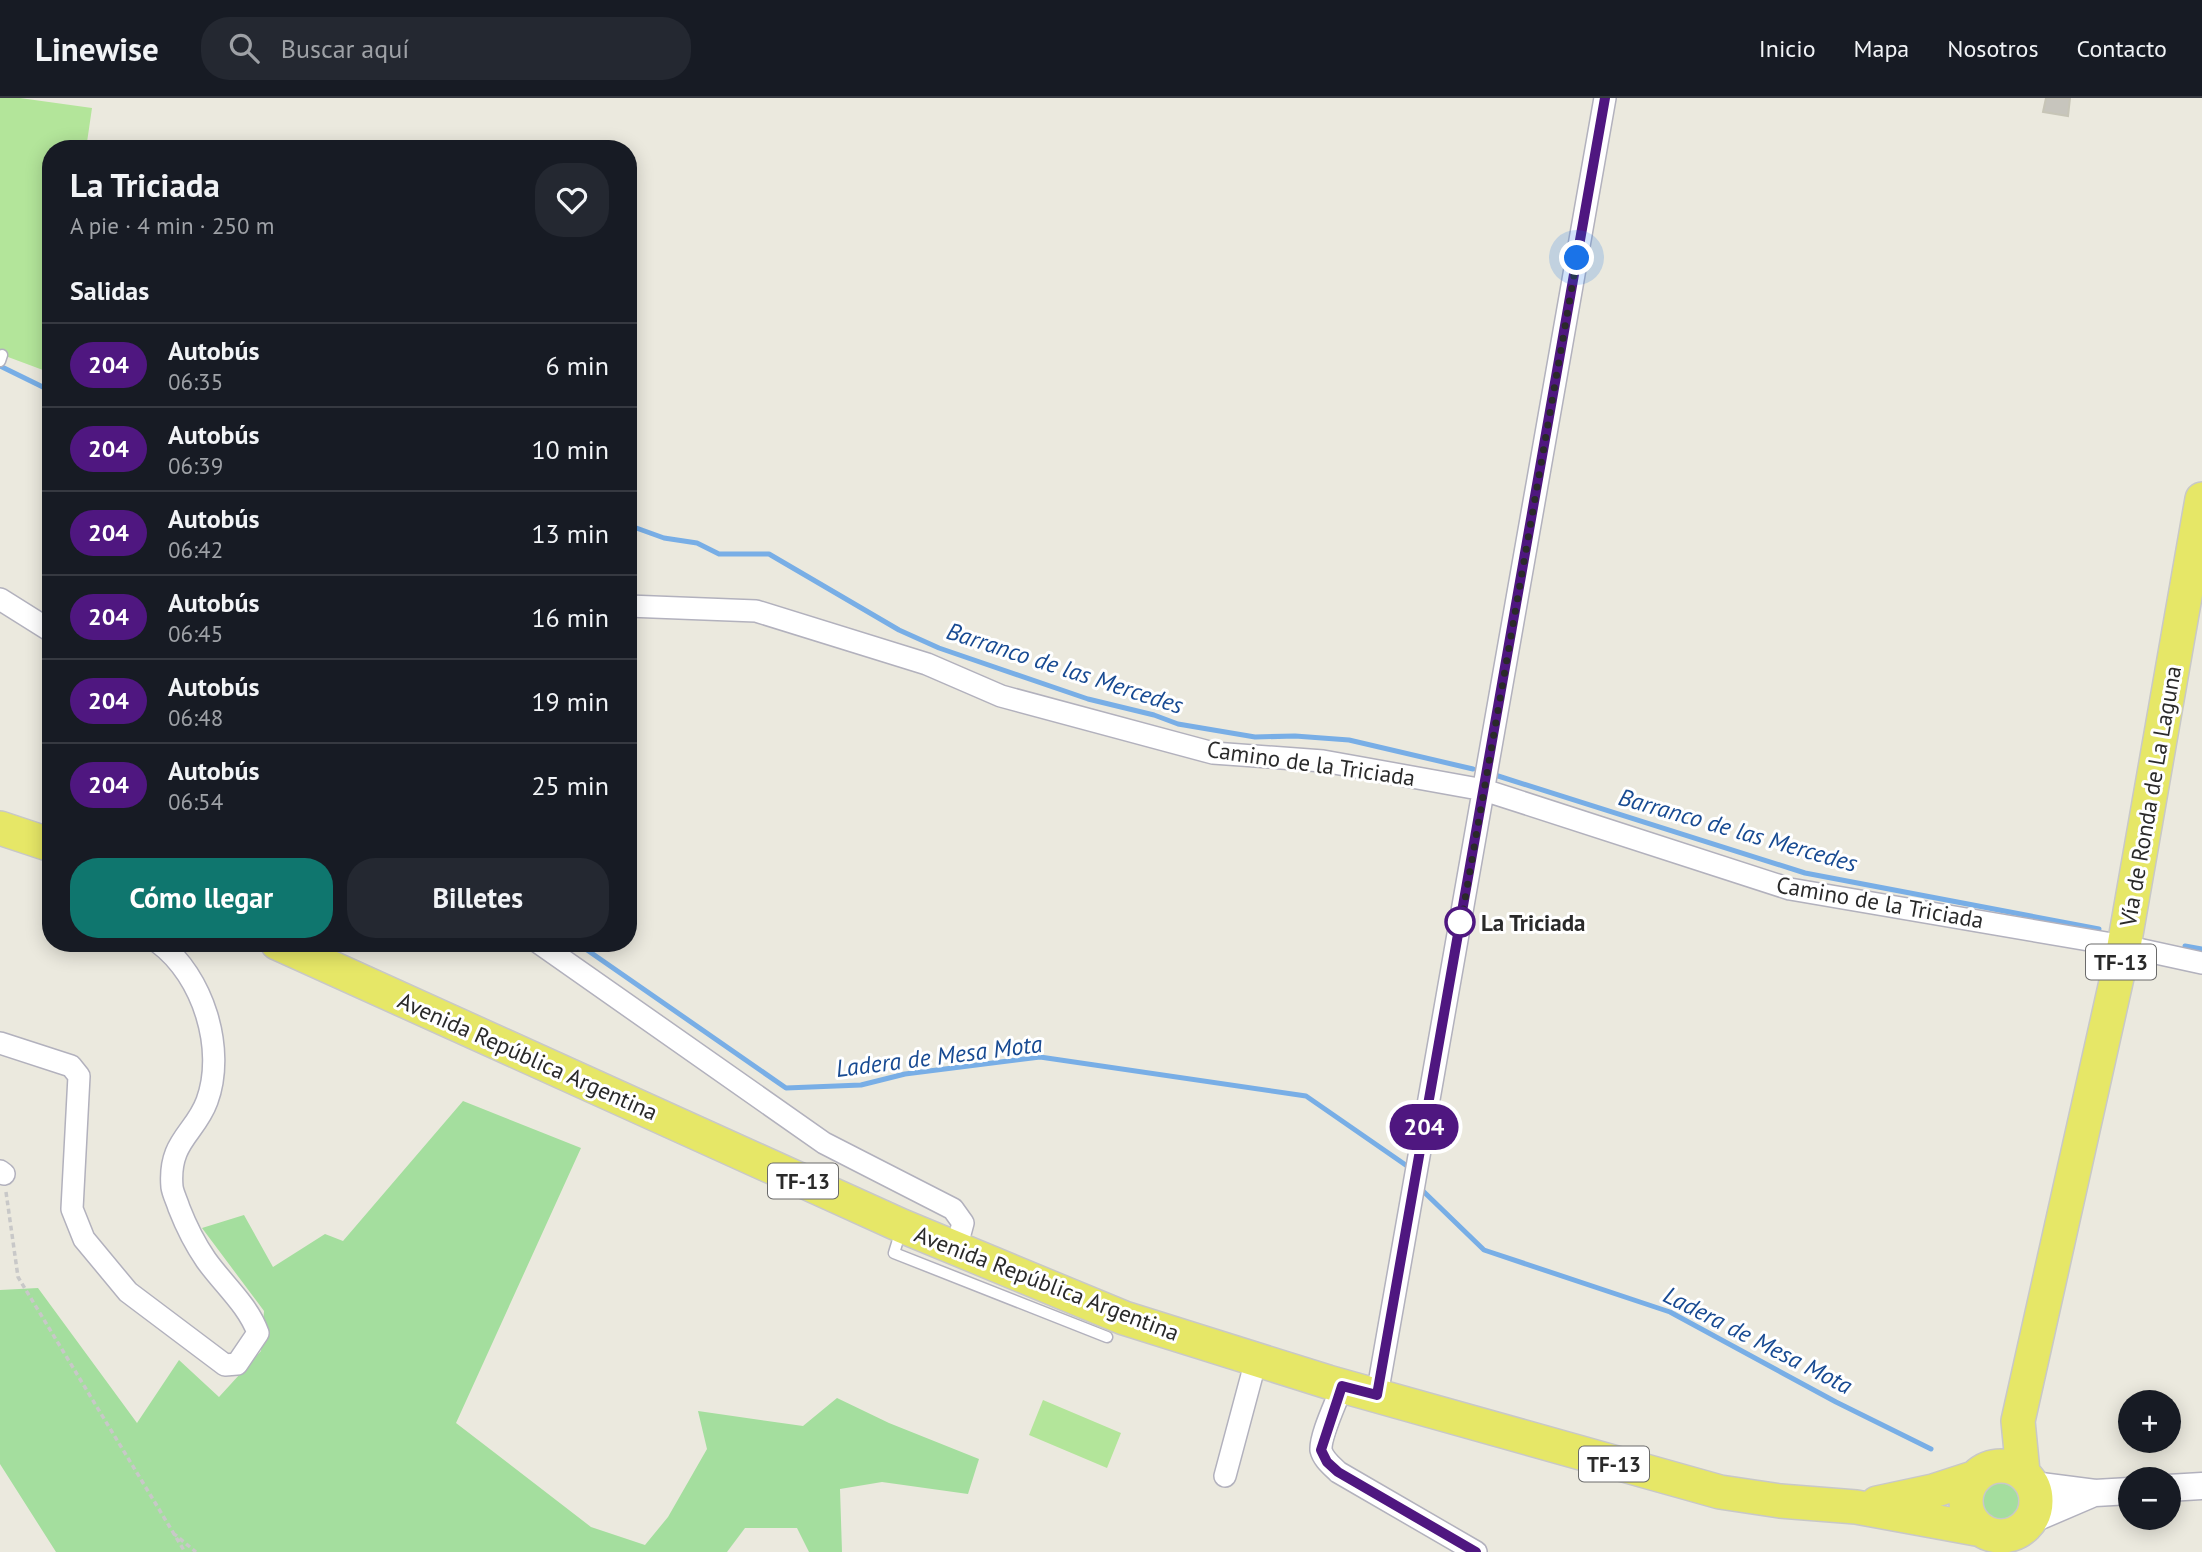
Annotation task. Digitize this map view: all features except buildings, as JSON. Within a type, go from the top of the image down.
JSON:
[{"type":"main road","name":"Vía de Ronda de La Laguna","points":[[2028,1479],[2018,1421],[2124,946],[2202,499]]},
{"type":"main road","points":[[0,828],[42,842]]},
{"type":"main road","name":"Avenida República Argentina","points":[[297,952],[902,1226],[1124,1318],[1342,1386],[1720,1492],[1780,1501],[1856,1507],[1982,1530]]},
{"type":"main road","name":"Vía de Ronda de La Laguna","points":[[1980,1473],[2018,1421]]},
{"type":"main road","name":"TF-13","points":[[1999,1465],[2028,1479],[2037,1497],[2031,1520],[2024,1528],[2003,1536],[1982,1530],[1972,1520],[1966,1506],[1967,1492],[1980,1473],[1999,1465]]},
{"type":"main road","name":"Avenida República Argentina","points":[[1856,1507],[1933,1491],[1980,1473]]},
{"type":"street","points":[[1377,1395],[1605,98]]},
{"type":"street","points":[[0,599],[42,625]]},
{"type":"street","name":"Camino de la Triciada","points":[[637,606],[756,611],[927,664],[1001,696],[1213,753],[1323,761],[1484,790],[1790,889],[2124,946],[2202,963]]},
{"type":"street","points":[[0,1043],[71,1066],[79,1076],[72,1209],[85,1239],[128,1292],[225,1365],[237,1364],[258,1333],[253,1319],[205,1259],[185,1224],[172,1188],[177,1147],[207,1103],[215,1067],[209,1024],[192,979],[171,952]]},
{"type":"street","points":[[552,952],[824,1143],[953,1209],[963,1223],[956,1249]]},
{"type":"street","points":[[1225,1476],[1256,1360]]},
{"type":"street","points":[[1342,1386],[1323,1438],[1321,1450],[1327,1462],[1338,1472],[1476,1552]]},
{"type":"street","points":[[2028,1479],[2095,1493],[2118,1492]]},
{"type":"street","points":[[2181,1487],[2202,1486]]},
{"type":"street","points":[[2031,1520],[2095,1493]]},
{"type":"lane","points":[[902,1226],[894,1253],[1107,1337]]},
{"type":"path","points":[[2,1173],[18,1277],[185,1552]]},
{"type":"path","points":[[171,1532],[195,1552]]},
{"type":"green space","points":[[0,98],[20,98],[92,108],[87,140],[42,140],[42,370],[0,354]]},
{"type":"green space","points":[[463,1101],[581,1148],[456,1423],[591,1527],[645,1545],[668,1517],[707,1449],[698,1411],[803,1426],[837,1398],[889,1423],[979,1459],[968,1494],[882,1482],[840,1489],[842,1552],[809,1552],[797,1528],[745,1528],[727,1552],[56,1552],[0,1464],[0,1290],[38,1288],[137,1423],[179,1360],[219,1397],[261,1351],[264,1311],[202,1228],[244,1215],[273,1267],[325,1234],[343,1241]]},
{"type":"green space","points":[[1043,1400],[1121,1433],[1107,1468],[1029,1435]]},
{"type":"green space","points":[[1999,1479],[2008,1480],[2015,1485],[2020,1492],[2020,1510],[2015,1517],[2008,1522],[1999,1523],[1990,1522],[1983,1517],[1978,1510],[1977,1501],[1978,1492],[1983,1485],[1990,1480]]},
{"type":"waterway","name":"Barranco de las Mercedes","points":[[0,366],[42,387]]},
{"type":"waterway","name":"Barranco de las Mercedes","points":[[637,528],[664,538],[697,543],[719,554],[769,554],[899,630],[939,648],[1088,699],[1154,715],[1178,724],[1255,737],[1295,736],[1349,740],[1473,769]]},
{"type":"waterway","name":"Barranco de las Mercedes","points":[[1495,775],[1805,873],[2099,929]]},
{"type":"waterway","name":"Barranco de las Mercedes","points":[[2185,946],[2202,949]]},
{"type":"waterway","name":"Ladera de Mesa Mota","points":[[590,952],[786,1088],[861,1085],[905,1074],[1040,1057],[1306,1096],[1410,1168]]},
{"type":"waterway","name":"Ladera de Mesa Mota","points":[[1423,1191],[1484,1250],[1670,1312],[1836,1402],[1931,1449]]},
{"type":"bus line","name":"204","points":[[1476,1552],[1338,1472],[1327,1462],[1321,1450],[1342,1386],[1377,1395],[1605,98]]},
{"type":"place","name":"La Triciada","points":[[1460,922]]},
{"type":"route","points":[[1460,922],[1460,928],[1577,258]]}]
